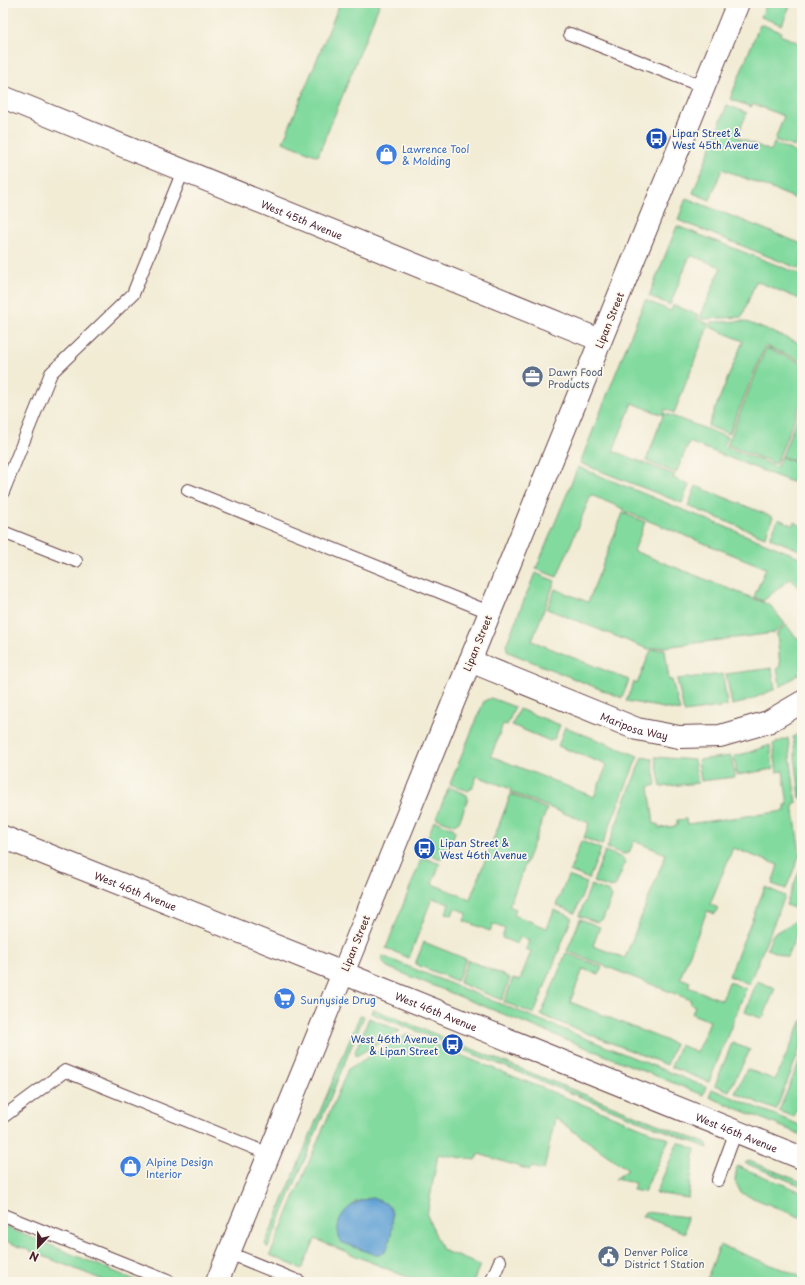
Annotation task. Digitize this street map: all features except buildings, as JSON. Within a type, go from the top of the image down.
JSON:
[{"type":"street","name":"Lipan Street","points":[[217,1282],[738,3]]},
{"type":"street","name":"West 45th Avenue","points":[[3,97],[600,340]]},
{"type":"street","name":"Mariposa Way","points":[[470,661],[637,729],[679,737],[720,736],[768,722],[802,702]]},
{"type":"street","name":"West 46th Avenue","points":[[3,837],[802,1158]]},
{"type":"lane","points":[[570,34],[704,86]]},
{"type":"lane","points":[[3,492],[51,373],[133,294],[183,171]]},
{"type":"lane","points":[[188,490],[489,612]]},
{"type":"lane","points":[[3,532],[76,561]]},
{"type":"lane","points":[[3,1117],[65,1070],[269,1154]]},
{"type":"lane","points":[[718,1180],[736,1131]]},
{"type":"lane","points":[[3,1215],[170,1282]]},
{"type":"lane","points":[[229,1253],[300,1282]]},
{"type":"lane","points":[[491,1282],[500,1261]]},
{"type":"green space","points":[[340,3],[380,3],[318,156],[283,142]]},
{"type":"green space","points":[[767,3],[791,3],[782,25],[761,17]]},
{"type":"green space","points":[[760,24],[781,32],[780,35],[802,44],[802,128],[794,147],[775,140],[784,116],[753,104],[751,107],[730,99]]},
{"type":"green space","points":[[727,105],[747,113],[737,137],[771,151],[774,143],[802,155],[802,201],[722,169],[710,200],[693,193]]},
{"type":"green space","points":[[686,198],[802,244],[802,270],[678,220]]},
{"type":"green space","points":[[677,226],[802,275],[802,300],[756,281],[742,317],[700,318],[721,267],[690,255],[670,305],[649,296]]},
{"type":"green space","points":[[645,300],[671,311],[673,305],[699,315],[697,319],[709,324],[674,413],[665,409],[663,415],[632,403],[613,451],[675,475],[673,478],[689,485],[682,503],[580,463]]},
{"type":"green space","points":[[744,321],[802,344],[802,361],[765,346],[729,434],[708,426],[743,341],[710,327],[712,322]]},
{"type":"green space","points":[[766,348],[802,363],[802,400],[776,464],[727,445]]},
{"type":"green space","points":[[802,406],[802,464],[782,456]]},
{"type":"green space","points":[[664,413],[727,437],[724,446],[777,467],[781,457],[802,465],[802,486],[689,442],[676,473],[646,461]]},
{"type":"green space","points":[[578,467],[802,558],[802,591],[791,578],[763,601],[754,597],[766,568],[624,511],[624,509],[591,495],[557,577],[536,569]]},
{"type":"green space","points":[[696,486],[773,517],[765,537],[688,506]]},
{"type":"green space","points":[[623,513],[645,522],[634,551],[770,605],[785,624],[774,633],[648,649],[547,609],[555,589],[588,602]]},
{"type":"green space","points":[[778,519],[793,525],[794,522],[802,526],[802,551],[770,538]]},
{"type":"green space","points":[[535,573],[555,581],[532,641],[629,680],[622,698],[508,652],[506,645]]},
{"type":"green space","points":[[786,625],[798,639],[802,637],[802,672],[780,687],[777,668],[780,667],[777,633]]},
{"type":"green space","points":[[665,649],[669,680],[672,680],[680,711],[626,701],[634,682],[637,684],[651,650]]},
{"type":"green space","points":[[772,668],[775,689],[745,702],[732,705],[726,674]]},
{"type":"green space","points":[[723,674],[727,706],[684,712],[677,679]]},
{"type":"green space","points":[[491,698],[515,707],[507,725],[503,724],[491,756],[594,797],[607,765],[558,746],[565,727],[638,756],[602,845],[584,838],[589,823],[510,792],[511,789],[477,776],[472,788],[468,791],[450,784],[484,701]]},
{"type":"green space","points":[[519,709],[560,725],[555,738],[550,741],[512,725]]},
{"type":"green space","points":[[802,730],[802,798],[800,798],[793,737]]},
{"type":"green space","points":[[788,738],[796,803],[793,804],[800,854],[786,889],[772,884],[778,865],[733,848],[710,904],[718,908],[715,914],[707,911],[680,978],[690,982],[688,987],[722,1000],[729,982],[746,989],[709,1082],[671,1067],[680,1045],[697,1052],[710,1021],[692,1014],[695,1006],[690,1004],[691,1000],[567,951],[580,919],[600,927],[593,946],[625,958],[666,854],[634,841],[629,853],[624,854],[607,848],[642,757],[652,759],[656,785],[649,787],[654,824],[658,824],[659,828],[677,826],[677,820],[686,819],[687,824],[785,811],[785,805],[788,805],[783,771],[777,772],[773,744]]},
{"type":"green space","points":[[770,745],[773,769],[737,775],[734,756]]},
{"type":"green space","points":[[731,756],[735,777],[701,781],[698,760]]},
{"type":"green space","points":[[655,757],[694,760],[698,783],[661,787]]},
{"type":"green space","points":[[449,787],[467,795],[468,799],[459,822],[454,825],[436,818]]},
{"type":"green space","points":[[511,794],[547,809],[509,906],[516,909],[514,915],[547,928],[554,910],[572,917],[534,1014],[504,1002],[513,978],[520,980],[531,951],[526,949],[529,941],[520,937],[517,944],[502,938],[505,929],[493,924],[490,931],[464,921],[467,913],[455,908],[452,915],[446,913],[449,904],[432,898],[409,958],[386,948],[422,857],[440,864],[432,884],[470,899]]},
{"type":"green space","points":[[434,821],[453,828],[455,832],[446,856],[441,859],[425,853],[427,847],[425,845]]},
{"type":"green space","points":[[581,841],[601,849],[589,879],[570,871]]},
{"type":"green space","points":[[605,851],[623,858],[625,863],[616,885],[611,888],[593,882]]},
{"type":"green space","points":[[802,864],[802,875],[798,885],[802,887],[802,911],[786,905]]},
{"type":"green space","points":[[568,876],[587,883],[575,913],[556,905]]},
{"type":"green space","points":[[591,885],[609,892],[612,897],[603,919],[597,922],[579,916]]},
{"type":"green space","points":[[765,887],[785,896],[749,984],[729,976]]},
{"type":"green space","points":[[801,918],[802,922],[787,957],[767,949],[773,934]]},
{"type":"green space","points":[[424,942],[466,959],[457,981],[415,964]]},
{"type":"green space","points":[[566,953],[602,967],[599,975],[583,969],[570,1002],[675,1044],[667,1065],[541,1015]]},
{"type":"green space","points":[[382,956],[706,1087],[703,1095],[387,967],[381,959]]},
{"type":"green space","points":[[468,960],[510,978],[502,1000],[459,983]]},
{"type":"green space","points":[[757,981],[775,988],[764,1016],[760,1018],[745,1012]]},
{"type":"green space","points":[[373,1009],[707,1144],[708,1148],[371,1013]]},
{"type":"green space","points":[[360,1015],[364,1016],[268,1248],[265,1244]]},
{"type":"green space","points":[[369,1018],[400,1031],[356,1056],[355,1052]]},
{"type":"green space","points":[[802,1020],[802,1044],[776,1110],[735,1093],[747,1069],[775,1080]]},
{"type":"green space","points":[[408,1034],[669,1139],[644,1192],[633,1190],[635,1183],[615,1179],[628,1170],[555,1118],[544,1170],[532,1167],[530,1170],[479,1154],[475,1160],[438,1154],[427,1215],[442,1250],[480,1265],[473,1282],[419,1282],[315,1239],[302,1269],[270,1255],[348,1069]],"holes":[[[372,1198],[392,1217],[391,1235],[376,1255],[341,1242],[339,1232],[346,1216],[355,1202]]]},
{"type":"green space","points":[[732,1043],[750,1050],[729,1091],[715,1085]]},
{"type":"green space","points":[[802,1055],[802,1089],[800,1094],[802,1098],[794,1117],[779,1111]]},
{"type":"green space","points":[[712,1089],[802,1126],[802,1135],[709,1097]]},
{"type":"green space","points":[[678,1142],[695,1149],[688,1198],[656,1193]]},
{"type":"green space","points":[[749,1161],[802,1182],[802,1186],[745,1163]]},
{"type":"green space","points":[[737,1166],[802,1192],[802,1218],[741,1193],[735,1181]]},
{"type":"green space","points":[[645,1212],[687,1217],[685,1233],[642,1216]]},
{"type":"green space","points":[[3,1226],[140,1282],[108,1282],[3,1240]]},
{"type":"green space","points":[[720,1245],[802,1277],[802,1282],[767,1282],[747,1277],[734,1282],[708,1282],[706,1281]]},
{"type":"water","points":[[372,1198],[389,1206],[392,1216],[391,1236],[387,1248],[385,1252],[376,1255],[341,1242],[338,1234],[338,1226],[344,1212],[356,1203]]},
{"type":"place","name":"Lipan Street & West 45th Avenue","points":[[656,138]]},
{"type":"place","name":"Lawrence Tool & Molding","points":[[386,154]]},
{"type":"place","name":"Dawn Food Products","points":[[533,377]]},
{"type":"place","name":"Lipan Street & West 46th Avenue","points":[[425,848]]},
{"type":"place","name":"Sunnyside Drug","points":[[285,999]]},
{"type":"place","name":"West 46th Avenue & Lipan Street","points":[[453,1044]]},
{"type":"place","name":"Alpine Design Interior","points":[[130,1167]]},
{"type":"place","name":"Denver Police District 1 Station","points":[[609,1257]]}]
